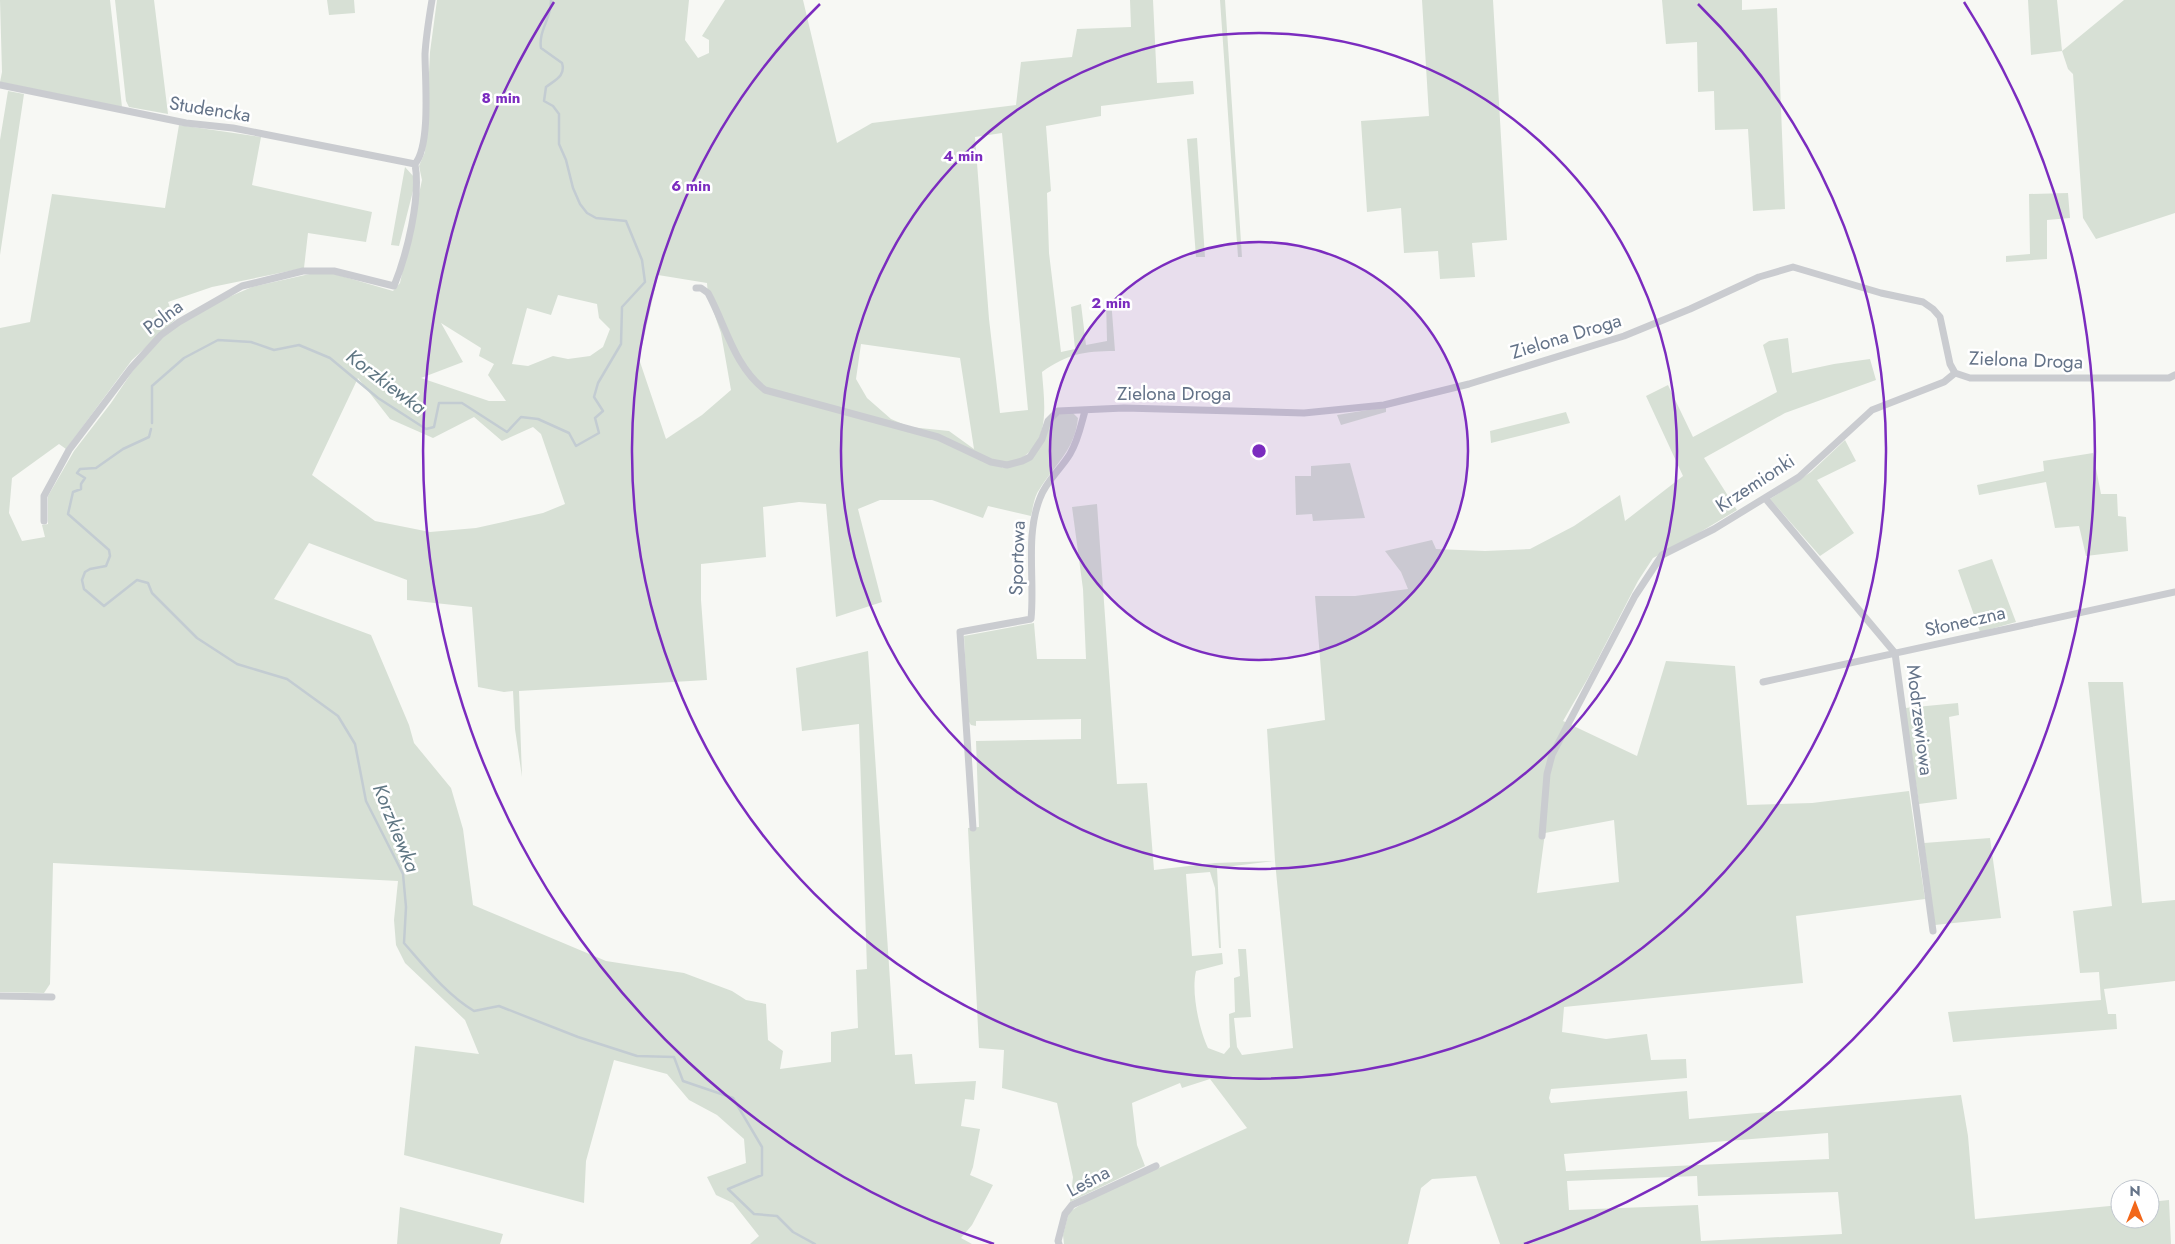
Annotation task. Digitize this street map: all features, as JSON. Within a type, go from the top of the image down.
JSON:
[{"type":"street","points":[[414,164],[419,159],[422,150],[426,112],[426,52],[432,0]]},
{"type":"street","name":"Studencka","points":[[0,85],[177,121],[233,128],[414,164]]},
{"type":"street","name":"Polna","points":[[44,521],[44,496],[70,450],[131,368],[161,335],[179,322],[242,286],[303,271],[334,271],[394,286],[401,268],[410,231],[417,180],[414,164]]},
{"type":"street","name":"Zielona Droga","points":[[696,288],[701,288],[708,293],[736,356],[747,373],[765,390],[938,437],[991,462],[1008,465],[1022,461],[1030,456],[1042,439],[1048,421],[1058,411],[1124,408],[1304,413],[1384,405],[1469,384],[1624,336],[1690,309],[1759,277],[1793,267],[1928,305],[1940,317],[1950,364],[1955,373],[1970,378],[2102,379],[2169,378],[2175,376]]},
{"type":"street","name":"Krzemionki","points":[[1542,836],[1547,774],[1552,755],[1635,596],[1662,556],[1714,529],[1799,477],[1872,410],[1944,382],[1955,373]]},
{"type":"street","name":"Sportowa","points":[[973,828],[960,632],[1031,619],[1033,594],[1031,533],[1035,513],[1040,496],[1047,483],[1070,454],[1078,438],[1085,411]]},
{"type":"street","name":"Modrzewiowa","points":[[1765,498],[1896,653],[1933,931]]},
{"type":"street","name":"Słoneczna","points":[[1764,682],[2175,592]]},
{"type":"street","points":[[0,996],[52,998]]},
{"type":"street","name":"Leśna","points":[[1059,1244],[1058,1240],[1066,1214],[1072,1205],[1156,1166]]},
{"type":"shaded area","points":[[0,0],[110,0],[122,107],[0,82],[2,72]]},
{"type":"shaded area","points":[[115,0],[154,0],[168,114],[129,107],[126,101]]},
{"type":"shaded area","points":[[327,0],[354,0],[355,13],[329,15]]},
{"type":"shaded area","points":[[437,0],[689,0],[685,40],[698,58],[709,53],[709,40],[702,36],[725,0],[803,0],[837,143],[872,123],[1016,105],[1021,62],[1072,57],[1077,29],[1131,27],[1130,0],[1153,0],[1157,83],[1193,81],[1194,94],[1101,106],[1101,116],[1046,126],[1051,191],[1047,193],[1049,253],[1061,352],[1075,349],[1071,307],[1081,304],[1086,345],[1107,341],[1106,300],[1111,299],[1115,351],[1085,353],[1068,357],[1042,372],[1044,419],[1038,440],[1023,457],[1004,464],[1002,468],[1018,465],[1029,459],[1036,452],[1046,427],[1051,420],[1060,414],[1073,413],[1078,418],[1069,448],[1037,493],[1031,516],[988,506],[983,518],[932,500],[880,500],[858,509],[882,602],[836,617],[826,504],[799,502],[763,507],[766,557],[701,564],[701,600],[707,680],[519,691],[522,777],[515,729],[513,691],[504,692],[478,687],[472,607],[407,600],[407,580],[309,543],[274,599],[371,635],[409,725],[414,743],[451,788],[463,829],[473,905],[606,961],[684,973],[732,991],[746,1000],[766,1004],[768,1040],[783,1051],[780,1069],[831,1062],[831,1032],[858,1028],[856,970],[867,969],[859,724],[802,731],[796,668],[868,651],[895,1055],[912,1054],[915,1084],[976,1081],[974,1100],[965,1099],[961,1126],[980,1129],[970,1175],[993,1185],[972,1225],[961,1238],[972,1244],[750,1244],[759,1236],[733,1203],[716,1195],[707,1177],[746,1163],[744,1139],[717,1115],[689,1100],[667,1074],[614,1060],[586,1161],[584,1203],[404,1155],[415,1046],[479,1054],[465,1020],[405,963],[396,945],[394,920],[398,881],[53,863],[50,984],[44,993],[0,992],[0,328],[30,322],[52,194],[165,208],[179,125],[261,137],[252,185],[372,212],[366,242],[308,233],[304,268],[212,287],[168,302],[175,320],[132,360],[66,449],[59,444],[12,478],[9,513],[22,541],[45,537],[42,525],[48,524],[48,496],[74,451],[111,403],[134,369],[163,337],[179,325],[222,300],[252,287],[314,273],[331,273],[393,291],[400,283],[422,180],[419,166],[425,152],[430,52]],"holes":[[[1002,133],[1028,410],[1000,413],[989,319],[975,137]],[[658,275],[707,283],[708,296],[721,333],[731,390],[702,415],[666,439],[639,359]],[[558,295],[597,304],[599,318],[610,329],[603,347],[590,356],[568,359],[553,356],[528,366],[512,364],[527,308],[551,315]],[[441,323],[481,348],[479,356],[494,364],[488,375],[506,401],[489,401],[421,378],[463,362]],[[861,344],[960,358],[974,449],[949,431],[910,427],[891,419],[867,398],[856,379]],[[358,378],[390,419],[433,438],[474,417],[502,441],[533,427],[541,434],[565,504],[543,513],[476,528],[430,532],[375,521],[312,475]]]},
{"type":"shaded area","points":[[1220,0],[1225,0],[1242,257],[1238,257]]},
{"type":"shaded area","points":[[1422,0],[1493,0],[1507,240],[1472,243],[1475,277],[1440,279],[1438,251],[1404,253],[1401,208],[1367,212],[1361,121],[1429,116]]},
{"type":"shaded area","points":[[1662,0],[1742,0],[1742,10],[1777,8],[1785,209],[1753,211],[1748,129],[1715,130],[1714,91],[1698,92],[1697,42],[1666,44]]},
{"type":"shaded area","points":[[2028,0],[2057,0],[2062,51],[2031,55]]},
{"type":"shaded area","points":[[2124,0],[2175,0],[2175,213],[2096,239],[2083,218],[2073,74],[2068,69],[2062,51]]},
{"type":"shaded area","points":[[8,91],[24,94],[0,255],[0,140]]},
{"type":"shaded area","points":[[1197,138],[1205,257],[1196,257],[1187,139]]},
{"type":"shaded area","points":[[405,167],[414,177],[413,191],[399,246],[391,245]]},
{"type":"shaded area","points":[[2068,193],[2070,218],[2047,220],[2047,259],[2006,262],[2006,256],[2030,254],[2029,194]]},
{"type":"shaded area","points":[[1788,338],[1792,373],[1870,359],[1876,380],[1785,413],[1704,458],[1737,510],[1653,558],[1638,581],[1588,678],[1563,721],[1637,756],[1666,661],[1735,666],[1747,805],[1812,803],[1909,791],[1925,899],[1796,916],[1803,983],[1564,1007],[1562,1032],[1606,1039],[1647,1034],[1651,1060],[1686,1059],[1687,1078],[1551,1089],[1549,1098],[1551,1103],[1687,1091],[1689,1119],[1961,1095],[1968,1136],[1975,1219],[2110,1206],[2110,1229],[2160,1229],[2160,1201],[2169,1200],[2171,1244],[1500,1244],[1476,1176],[1432,1179],[1421,1188],[1408,1244],[1064,1244],[1063,1235],[1069,1212],[1090,1199],[1247,1128],[1210,1079],[1182,1088],[1180,1083],[1132,1103],[1137,1145],[1145,1166],[1070,1202],[1073,1177],[1057,1103],[1002,1088],[1004,1050],[979,1048],[968,828],[979,827],[976,741],[1081,739],[1081,719],[976,721],[976,726],[971,725],[968,720],[964,636],[1034,623],[1037,659],[1086,659],[1083,589],[1072,507],[1097,504],[1117,784],[1147,783],[1154,870],[1215,863],[1275,861],[1267,729],[1325,720],[1315,596],[1355,596],[1408,589],[1401,572],[1385,551],[1432,540],[1436,549],[1485,551],[1530,549],[1574,526],[1620,495],[1625,521],[1683,476],[1646,396],[1668,385],[1693,437],[1777,392],[1763,345],[1769,341]],"holes":[[[1614,820],[1619,882],[1537,893],[1545,833]],[[1275,861],[1293,1048],[1242,1055],[1237,1047],[1234,1018],[1251,1017],[1246,949],[1238,949],[1240,976],[1234,978],[1235,1012],[1229,1014],[1230,1047],[1224,1054],[1208,1048],[1195,1000],[1196,971],[1223,964],[1222,953],[1192,956],[1186,874],[1210,872],[1215,888],[1219,948],[1221,948],[1217,868]],[[1828,1133],[1829,1159],[1566,1171],[1564,1154]],[[1697,1176],[1698,1196],[1838,1192],[1842,1234],[1701,1241],[1698,1205],[1569,1210],[1567,1181]]]},
{"type":"shaded area","points":[[1386,407],[1386,412],[1341,425],[1337,415]]},
{"type":"shaded area","points":[[1566,412],[1570,423],[1491,443],[1490,431]]},
{"type":"shaded area","points":[[1845,440],[1856,461],[1817,480],[1854,533],[1820,556],[1770,499],[1811,472]]},
{"type":"shaded area","points":[[2093,453],[2101,494],[2117,494],[2118,516],[2126,517],[2128,551],[2086,556],[2079,526],[2055,528],[2046,482],[1979,495],[1977,485],[2044,471],[2043,461]]},
{"type":"shaded area","points":[[1350,463],[1365,518],[1313,521],[1312,514],[1296,515],[1295,476],[1311,476],[1311,466]]},
{"type":"shaded area","points":[[1992,559],[2016,622],[1980,632],[1958,570]]},
{"type":"shaded area","points":[[2088,682],[2123,682],[2142,903],[2175,900],[2175,981],[2104,989],[2108,1014],[2116,1014],[2117,1029],[1953,1042],[1948,1012],[2101,1000],[2099,972],[2080,973],[2073,911],[2112,906]]},
{"type":"shaded area","points":[[1958,703],[1959,715],[1949,717],[1957,799],[1919,804],[1905,708]]},
{"type":"shaded area","points":[[1990,838],[2001,918],[1935,925],[1924,843]]},
{"type":"shaded area","points":[[400,1207],[503,1234],[500,1244],[397,1244]]},
{"type":"waterway","name":"Korzkiewka","points":[[152,423],[152,386],[184,358],[218,340],[251,342],[274,350],[299,345],[330,358],[378,398],[426,429],[434,427],[439,403],[462,403],[507,432],[521,417],[538,419],[569,433],[576,446],[599,433],[595,418],[603,411],[594,397],[598,383],[621,344],[622,307],[645,282],[642,260],[626,221],[596,218],[587,213],[580,204],[573,188],[566,160],[559,144],[559,114],[553,106],[544,101],[546,87],[559,77],[563,67],[562,63],[541,48],[541,36],[551,6],[551,0]]},
{"type":"waterway","name":"Korzkiewka","points":[[151,429],[149,437],[123,449],[96,468],[80,469],[77,473],[85,478],[81,484],[81,489],[73,492],[68,514],[109,550],[110,556],[106,566],[90,569],[85,572],[82,580],[84,589],[104,606],[137,580],[148,583],[152,593],[197,638],[237,664],[287,679],[338,716],[355,744],[366,801],[403,874],[406,907],[404,943],[428,971],[454,997],[474,1011],[499,1006],[578,1037],[637,1056],[674,1057],[683,1081],[733,1098],[762,1147],[762,1175],[728,1189],[754,1214],[777,1216],[793,1232],[815,1244]]}]
